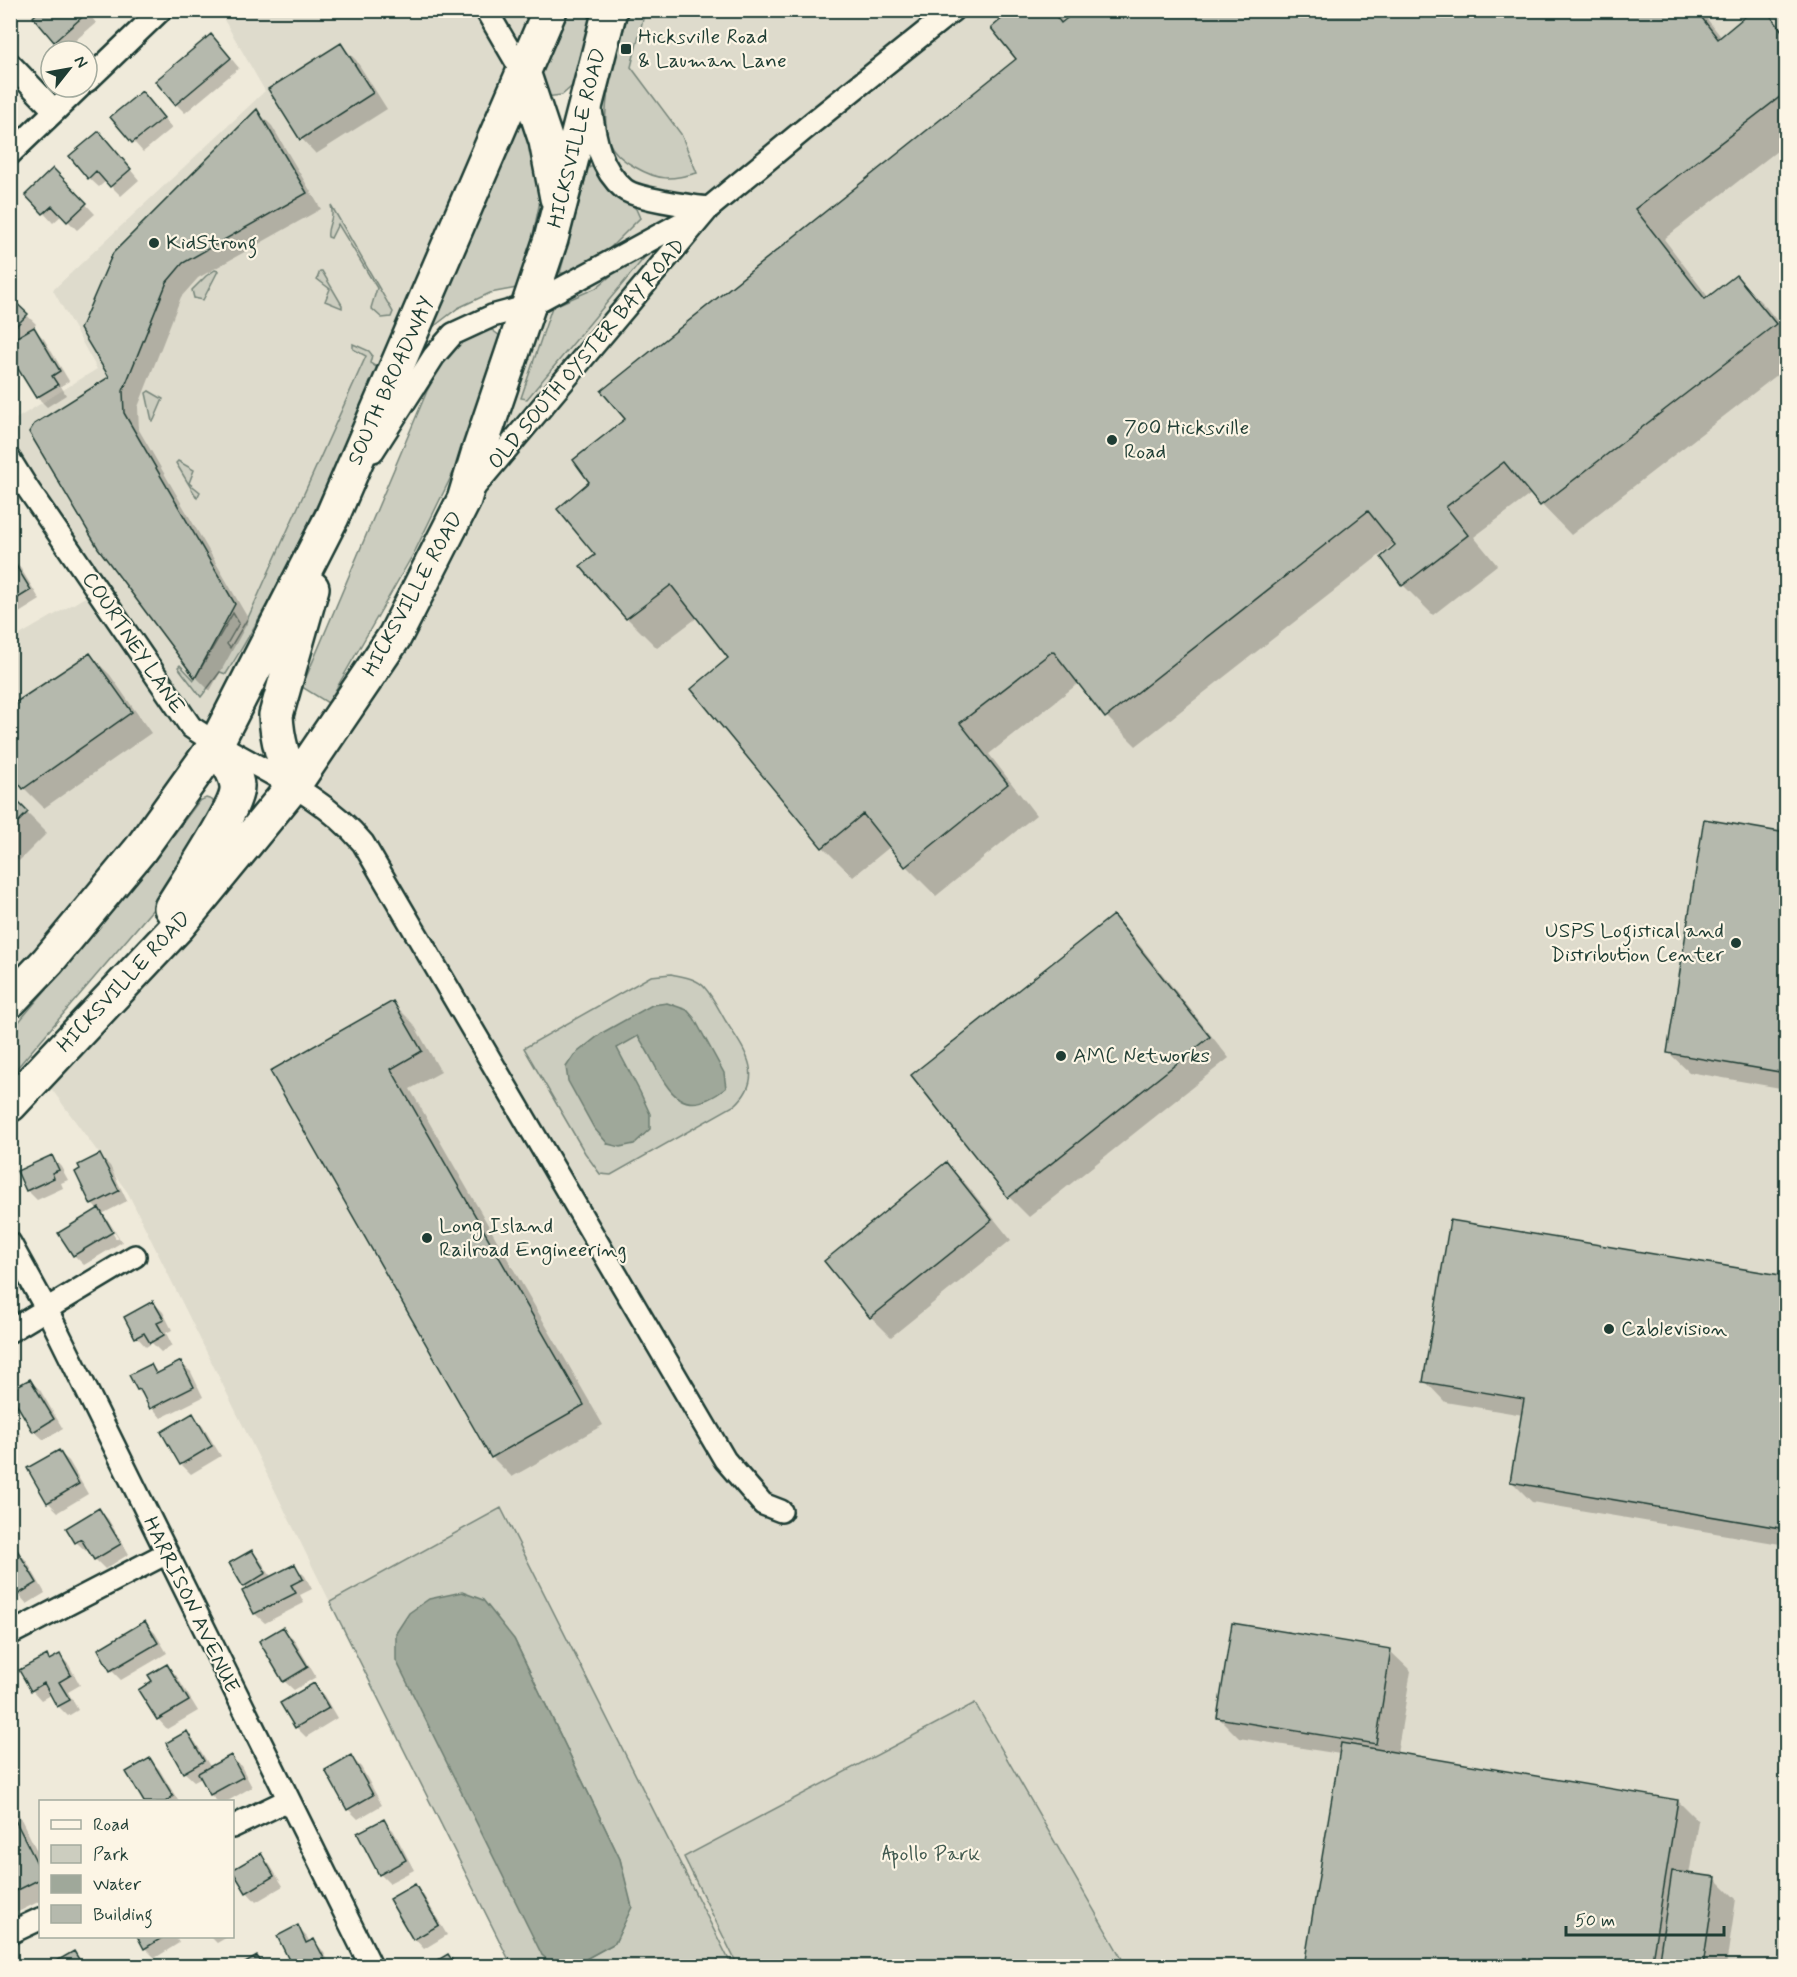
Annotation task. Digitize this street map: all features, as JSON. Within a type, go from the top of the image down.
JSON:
[{"type":"main road","name":"SOUTH BROADWAY","points":[[216,744],[332,517],[550,10]]},
{"type":"main road","name":"HICKSVILLE ROAD","points":[[10,1105],[179,925],[294,785],[395,636],[464,500],[551,239],[610,10]]},
{"type":"main road","points":[[524,75],[546,141],[559,205]]},
{"type":"main road","points":[[294,785],[280,751],[276,734],[276,715],[332,517]]},
{"type":"main road","points":[[10,1001],[48,961],[140,850],[216,744],[234,773],[237,794],[229,812],[128,980]]},
{"type":"street","points":[[99,69],[161,10]]},
{"type":"street","points":[[486,10],[524,75]]},
{"type":"street","name":"OLD SOUTH OYSTER BAY ROAD","points":[[464,500],[710,208],[953,10]]},
{"type":"street","points":[[10,64],[55,111]]},
{"type":"street","points":[[589,93],[595,140],[606,168],[625,191],[675,204],[710,208]]},
{"type":"street","points":[[10,154],[68,99]]},
{"type":"street","name":"OLD SOUTH OYSTER BAY ROAD","points":[[332,517],[434,356],[453,334],[492,316],[529,306],[710,208]]},
{"type":"street","name":"COURTNEY LANE","points":[[10,460],[19,494],[191,727],[216,744],[294,785],[346,824],[363,843],[725,1460],[763,1504],[781,1511]]},
{"type":"street","name":"HARRISON AVENUE","points":[[10,1243],[47,1310],[165,1554],[371,1966]]},
{"type":"street","points":[[10,1331],[135,1256]]},
{"type":"street","points":[[10,1634],[165,1554]]},
{"type":"street","points":[[234,1826],[288,1800]]},
{"type":"street","points":[[10,1933],[39,1919]]},
{"type":"shaded area","points":[[219,11],[542,11],[408,328],[195,755],[11,984],[11,640],[101,588],[11,450],[11,422],[97,369],[53,290],[265,91]]},
{"type":"shaded area","points":[[618,11],[1786,11],[1786,1966],[732,1966],[501,1508],[330,1602],[128,1193],[50,1087],[444,572]]},
{"type":"green space","points":[[567,11],[596,11],[578,81],[562,95],[545,97],[538,82]]},
{"type":"green space","points":[[629,11],[645,11],[631,67],[681,134],[697,173],[672,178],[651,175],[623,160],[609,142],[606,128],[608,95]]},
{"type":"green space","points":[[526,125],[544,182],[522,287],[490,293],[458,308],[428,331],[517,127]]},
{"type":"green space","points":[[595,167],[636,209],[640,218],[607,251],[576,273],[560,273],[588,169]]},
{"type":"green space","points":[[331,205],[393,312],[391,317],[382,318],[371,308],[377,288],[338,224],[331,238],[328,237],[332,215]]},
{"type":"green space","points":[[649,252],[527,399],[521,398],[552,307],[596,288],[638,253]]},
{"type":"green space","points":[[215,270],[218,271],[203,300],[194,298],[192,290]]},
{"type":"green space","points":[[320,271],[342,308],[325,301],[330,289],[317,279]]},
{"type":"green space","points":[[492,330],[500,336],[502,345],[468,442],[415,551],[328,703],[302,687],[427,391],[445,359],[459,342],[479,332]]},
{"type":"green space","points":[[353,344],[369,351],[372,355],[370,363],[378,368],[326,485],[269,600],[226,674],[220,672],[201,697],[178,667],[180,665],[194,680],[233,613],[239,623],[227,644],[230,648],[248,618],[366,356],[353,349]]},
{"type":"green space","points":[[149,391],[163,399],[152,421],[146,393]]},
{"type":"green space","points":[[178,461],[194,470],[189,483],[200,492],[197,498],[176,463]]},
{"type":"green space","points":[[206,798],[215,804],[171,888],[11,1075],[11,1031],[152,864],[199,801]]},
{"type":"green space","points":[[671,974],[694,980],[708,992],[745,1052],[751,1073],[749,1083],[735,1105],[611,1175],[600,1174],[585,1153],[524,1048],[651,976]]},
{"type":"green space","points":[[501,1508],[732,1966],[573,1966],[615,1943],[631,1907],[620,1859],[514,1639],[542,1955],[555,1966],[512,1966],[330,1602]]},
{"type":"green space","name":"Apollo Park","points":[[975,1703],[1126,1966],[738,1966],[684,1857]]},
{"type":"water","points":[[667,1003],[687,1010],[694,1018],[724,1073],[726,1088],[708,1099],[693,1103],[681,1099],[671,1091],[638,1036],[617,1048],[650,1114],[650,1129],[634,1144],[620,1147],[608,1144],[594,1128],[568,1081],[566,1067],[574,1055],[602,1033],[652,1005]]},
{"type":"water","points":[[462,1592],[483,1600],[514,1639],[620,1859],[632,1907],[615,1943],[573,1966],[555,1966],[542,1955],[396,1660],[396,1633],[409,1613],[429,1599]]},
{"type":"building","points":[[40,10],[86,10],[88,12],[57,39],[51,39],[33,17]]},
{"type":"building","name":"700 Hicksville Road","points":[[1012,10],[1051,10],[1061,23],[1077,10],[1696,10],[1718,39],[1753,10],[1766,10],[1786,36],[1786,95],[1785,93],[1635,209],[1705,299],[1736,275],[1776,324],[1540,506],[1504,462],[1446,507],[1468,535],[1402,586],[1381,557],[1395,545],[1368,511],[1105,718],[1053,651],[960,723],[1008,784],[905,867],[863,814],[822,848],[691,689],[728,658],[671,585],[626,619],[580,566],[595,555],[557,509],[589,482],[573,460],[625,419],[601,391],[1016,59],[991,28]]},
{"type":"building","points":[[211,34],[231,58],[175,105],[155,81]]},
{"type":"building","points":[[341,43],[373,93],[300,140],[268,89]]},
{"type":"building","points":[[142,91],[164,118],[132,143],[110,117]]},
{"type":"building","points":[[257,109],[307,193],[183,263],[167,282],[123,391],[124,413],[235,604],[195,678],[98,548],[29,432],[34,424],[109,377],[80,329],[113,253]]},
{"type":"building","points":[[99,131],[131,169],[110,187],[96,171],[88,179],[69,156]]},
{"type":"building","points":[[53,168],[87,203],[67,222],[52,206],[43,214],[25,195]]},
{"type":"building","points":[[10,297],[28,314],[10,332]]},
{"type":"building","points":[[34,327],[60,371],[52,376],[58,385],[36,398],[10,356],[10,341]]},
{"type":"building","points":[[10,556],[31,590],[10,603]]},
{"type":"building","points":[[90,653],[132,712],[23,789],[10,772],[10,706]]},
{"type":"building","points":[[10,794],[28,812],[10,830]]},
{"type":"building","name":"USPS Logistical and Distribution Center","points":[[1704,819],[1786,833],[1786,1073],[1667,1053]]},
{"type":"building","name":"AMC Networks","points":[[1113,915],[1210,1037],[1008,1198],[911,1075]]},
{"type":"building","name":"Long Island Railroad Engineering","points":[[393,1001],[422,1051],[391,1069],[584,1405],[491,1458],[270,1071]]},
{"type":"building","points":[[100,1154],[119,1191],[91,1205],[75,1172],[80,1169],[78,1165]]},
{"type":"building","points":[[52,1155],[59,1170],[52,1173],[54,1178],[26,1191],[17,1171]]},
{"type":"building","points":[[946,1162],[992,1220],[870,1318],[824,1261]]},
{"type":"building","points":[[99,1208],[113,1232],[73,1256],[58,1233]]},
{"type":"building","name":"Cablevision","points":[[1450,1220],[1786,1276],[1786,1529],[1510,1482],[1524,1399],[1423,1382]]},
{"type":"building","points":[[153,1301],[164,1320],[157,1323],[164,1335],[150,1343],[144,1333],[135,1338],[124,1317]]},
{"type":"building","points":[[181,1361],[194,1387],[150,1409],[140,1389],[137,1390],[129,1375],[151,1364],[156,1374]]},
{"type":"building","points":[[30,1379],[54,1419],[33,1432],[10,1393],[10,1390]]},
{"type":"building","points":[[193,1413],[212,1446],[180,1465],[161,1432]]},
{"type":"building","points":[[59,1450],[79,1484],[47,1503],[27,1468]]},
{"type":"building","points":[[99,1508],[121,1544],[94,1560],[81,1539],[75,1543],[66,1528]]},
{"type":"building","points":[[16,1548],[37,1583],[17,1595],[10,1585],[10,1552]]},
{"type":"building","points":[[252,1550],[266,1573],[243,1587],[229,1563]]},
{"type":"building","points":[[295,1564],[303,1579],[291,1585],[296,1593],[254,1614],[242,1591]]},
{"type":"building","points":[[145,1621],[158,1643],[110,1671],[98,1649]]},
{"type":"building","points":[[1232,1623],[1391,1649],[1376,1744],[1217,1718]]},
{"type":"building","points":[[283,1627],[308,1667],[283,1682],[259,1641]]},
{"type":"building","points":[[60,1654],[71,1675],[59,1682],[70,1700],[57,1707],[44,1683],[31,1691],[19,1670],[47,1655],[49,1660]]},
{"type":"building","points":[[167,1664],[189,1701],[157,1720],[138,1690],[152,1681],[148,1675]]},
{"type":"building","points":[[314,1683],[329,1708],[295,1728],[280,1703]]},
{"type":"building","points":[[187,1731],[204,1761],[183,1773],[166,1743]]},
{"type":"building","points":[[1341,1743],[1678,1800],[1651,1966],[1304,1966]]},
{"type":"building","points":[[231,1755],[243,1777],[210,1795],[198,1773]]},
{"type":"building","points":[[351,1755],[373,1795],[347,1810],[325,1770]]},
{"type":"building","points":[[150,1758],[173,1796],[168,1800],[143,1800],[126,1772]]},
{"type":"building","points":[[10,1810],[39,1867],[39,1880],[10,1894]]},
{"type":"building","points":[[384,1819],[406,1860],[379,1875],[357,1833]]},
{"type":"building","points":[[261,1853],[274,1876],[246,1893],[234,1873],[234,1869]]},
{"type":"building","points":[[1672,1871],[1716,1877],[1703,1966],[1658,1966]]},
{"type":"building","points":[[415,1884],[439,1925],[413,1940],[389,1899]]},
{"type":"building","points":[[298,1925],[306,1943],[314,1939],[328,1966],[292,1966],[277,1936]]},
{"type":"building","points":[[138,1938],[162,1938],[144,1949]]},
{"type":"building","points":[[74,1951],[83,1966],[48,1966]]},
{"type":"building","points":[[448,1954],[456,1966],[428,1966]]},
{"type":"building","points":[[257,1956],[264,1966],[240,1966]]},
{"type":"place","name":"Hicksville Road & Lauman Lane","points":[[626,49]]},
{"type":"place","name":"KidStrong","points":[[154,243]]},
{"type":"place","name":"700 Hicksville Road","points":[[1112,440]]},
{"type":"place","name":"USPS Logistical and Distribution Center","points":[[1736,943]]},
{"type":"place","name":"AMC Networks","points":[[1061,1056]]},
{"type":"place","name":"Long Island Railroad Engineering","points":[[427,1238]]},
{"type":"place","name":"Cablevision","points":[[1609,1329]]}]
